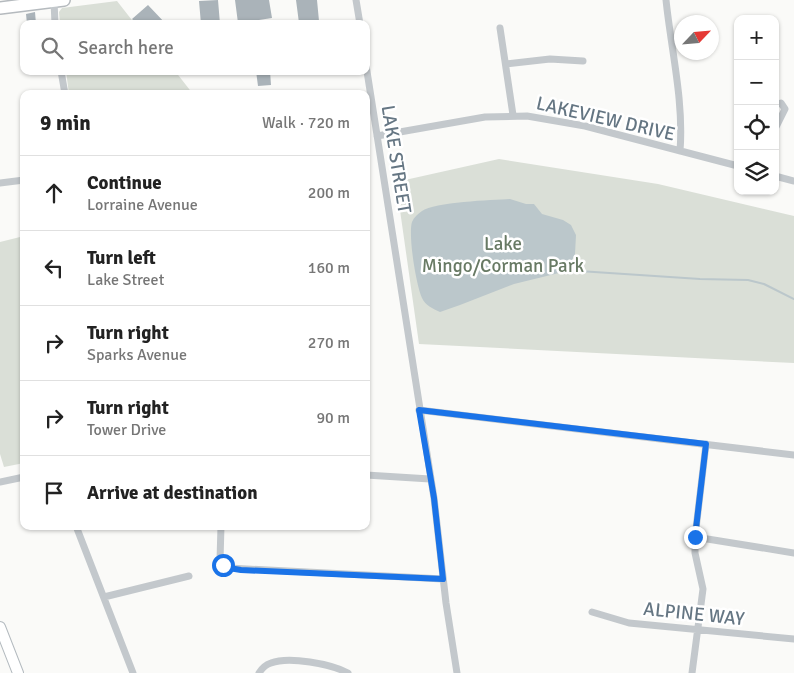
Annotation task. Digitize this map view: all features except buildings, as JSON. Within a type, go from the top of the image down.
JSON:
[{"type":"main road","points":[[2,5],[59,1]]},
{"type":"main road","points":[[0,627],[18,673]]},
{"type":"street","points":[[356,0],[359,20]]},
{"type":"street","points":[[666,0],[678,97],[681,132],[680,151]]},
{"type":"street","points":[[56,20],[59,1]]},
{"type":"street","points":[[500,28],[513,116]]},
{"type":"street","points":[[506,64],[550,59],[583,61]]},
{"type":"street","points":[[62,75],[64,90]]},
{"type":"street","name":"LAKE STREET","points":[[368,75],[370,90]]},
{"type":"street","name":"LAKE STREET","points":[[370,91],[430,479],[457,673]]},
{"type":"street","points":[[779,104],[785,109],[779,120]]},
{"type":"street","name":"LAKEVIEW DRIVE","points":[[377,136],[475,118],[537,117],[576,123],[734,165]]},
{"type":"street","points":[[779,177],[794,181]]},
{"type":"street","points":[[0,183],[20,180]]},
{"type":"street","points":[[419,410],[794,455]]},
{"type":"street","points":[[692,673],[703,589],[695,552],[695,537],[706,444]]},
{"type":"street","points":[[370,475],[430,479]]},
{"type":"street","points":[[0,482],[20,478]]},
{"type":"street","points":[[78,530],[133,673]]},
{"type":"street","points":[[221,530],[220,560],[223,565],[229,568],[443,579]]},
{"type":"street","points":[[695,537],[794,553]]},
{"type":"street","points":[[104,597],[189,576]]},
{"type":"street","name":"ALPINE WAY","points":[[592,612],[629,622],[794,639]]},
{"type":"street","points":[[259,673],[268,664],[279,660],[326,664],[348,673]]},
{"type":"green space","points":[[117,1],[132,20],[60,20],[59,12],[62,8]]},
{"type":"green space","points":[[67,75],[178,75],[190,90],[68,90]]},
{"type":"green space","name":"Lake Mingo/Corman Park","points":[[499,159],[658,184],[794,216],[794,363],[419,344],[396,182]]},
{"type":"green space","points":[[20,237],[20,464],[4,467],[0,454],[0,242]]},
{"type":"shaded area","points":[[510,199],[526,204],[534,204],[542,214],[563,220],[571,225],[576,235],[575,254],[569,266],[563,272],[514,284],[440,312],[427,305],[420,292],[413,260],[411,228],[415,217],[422,211],[438,205]]},
{"type":"waterway","points":[[564,270],[700,279],[748,280],[764,284],[794,299]]},
{"type":"route","points":[[223,565],[241,570],[443,579],[434,498],[419,410],[706,444],[695,537]]}]
